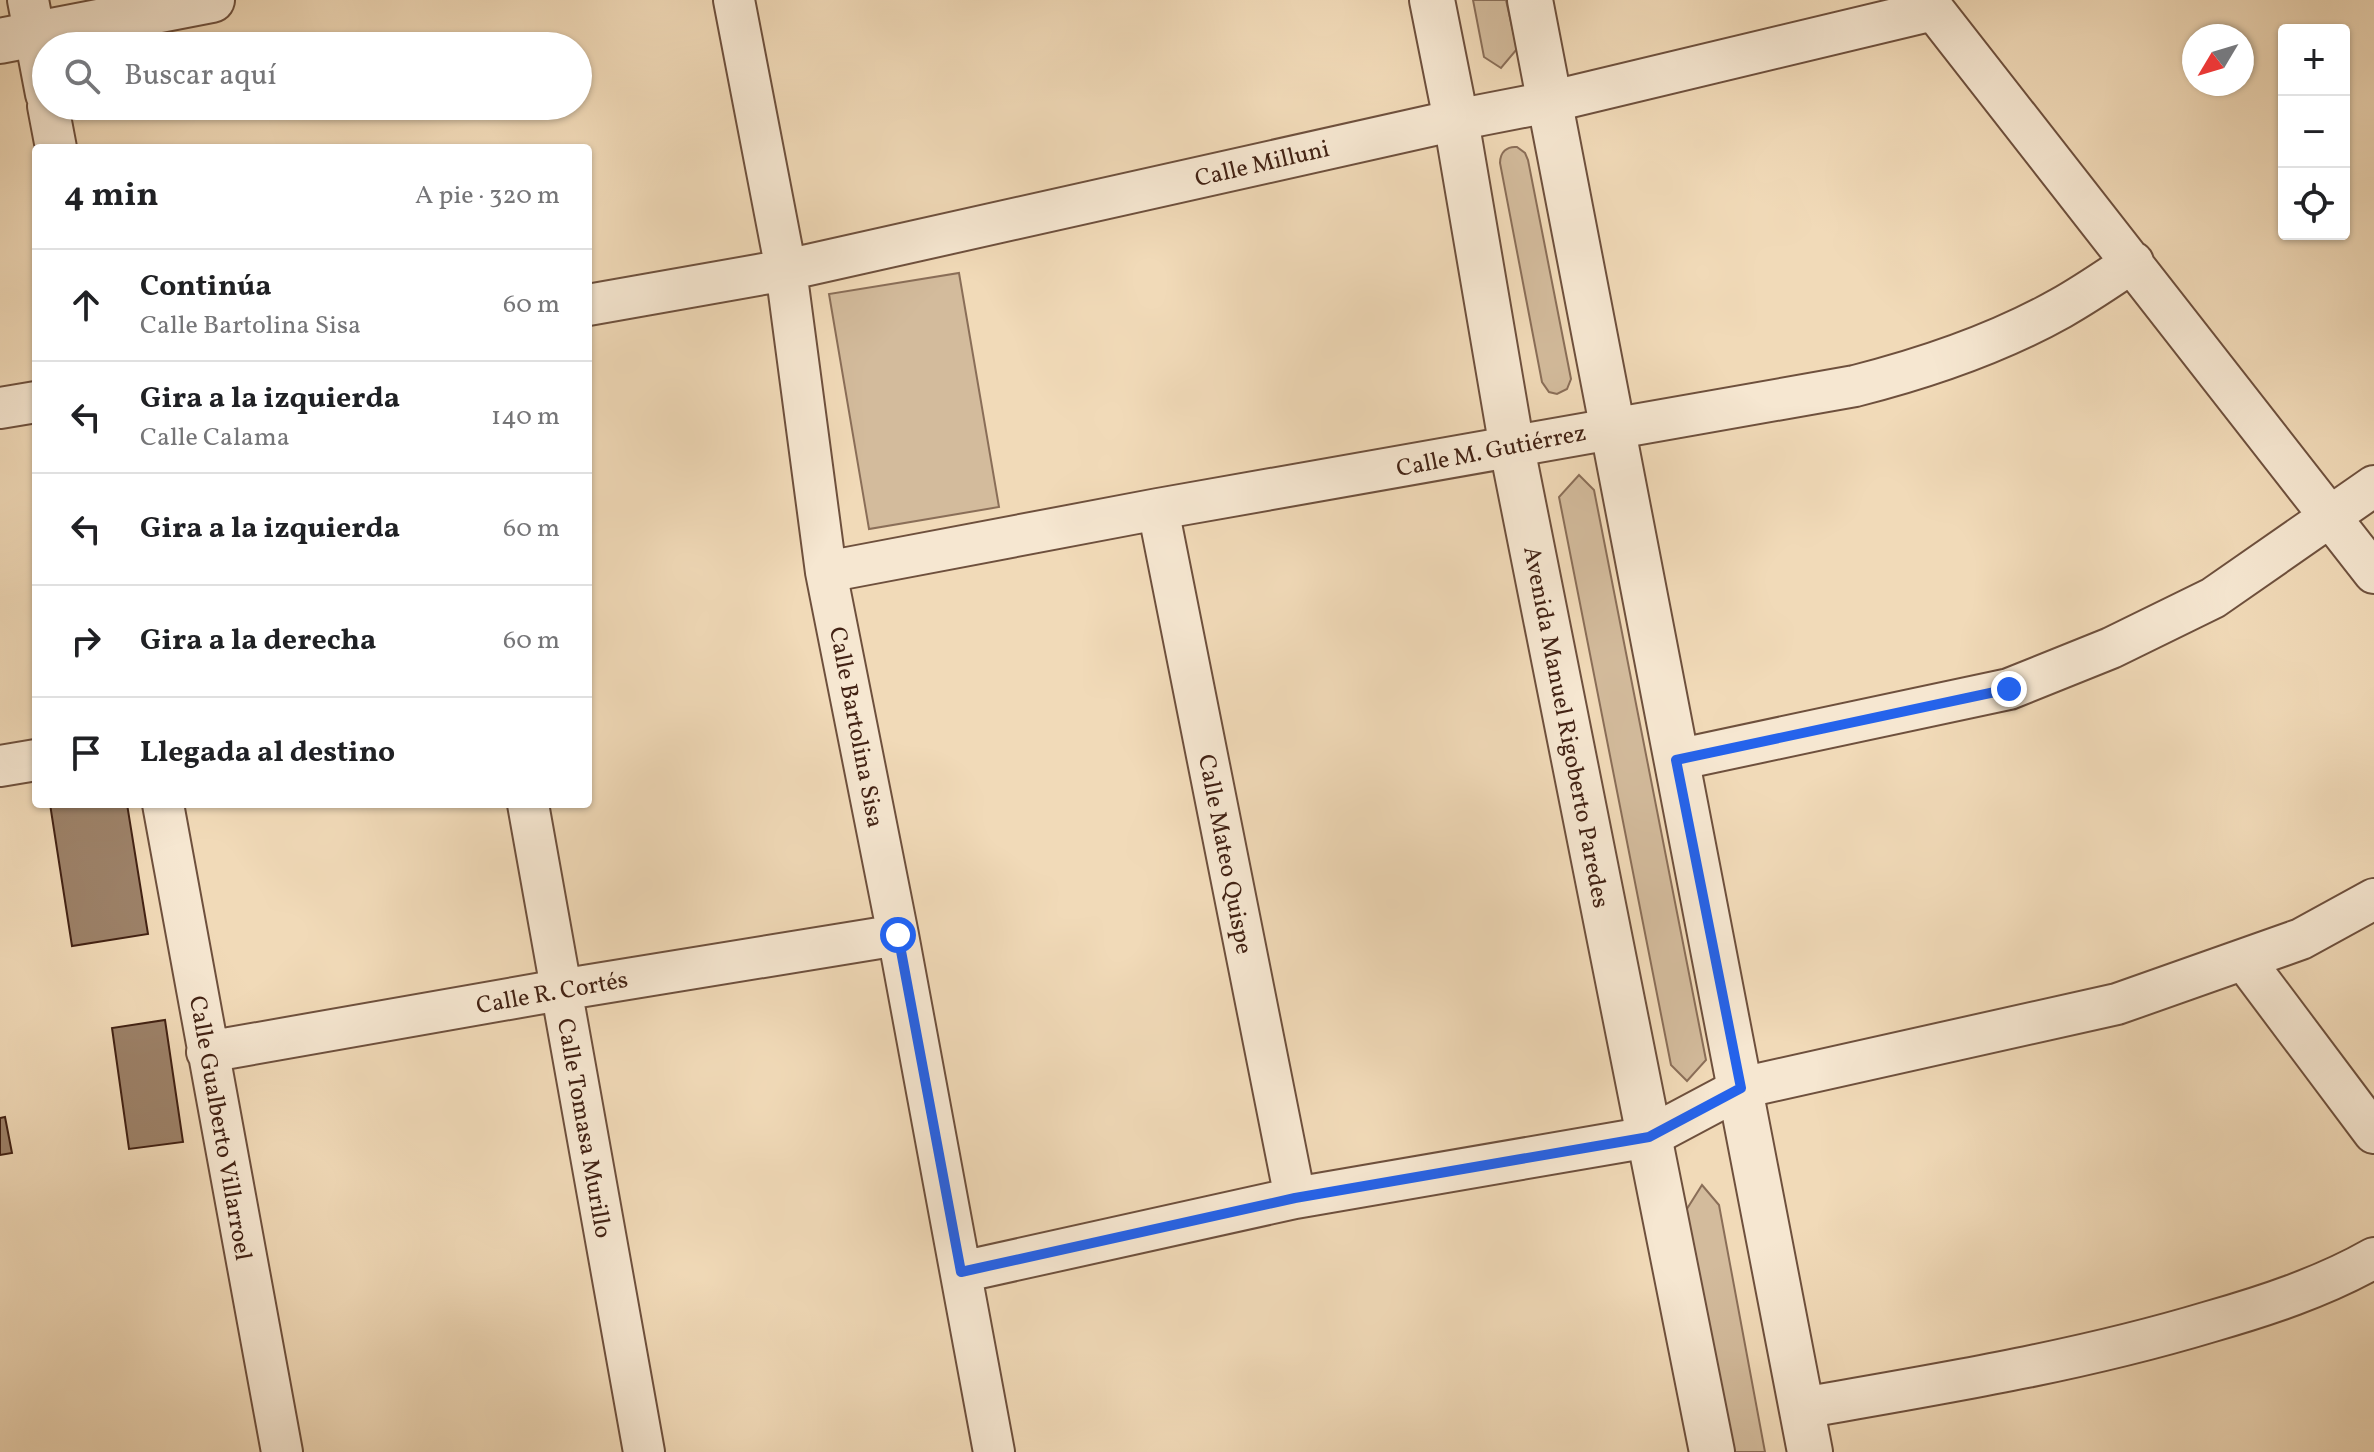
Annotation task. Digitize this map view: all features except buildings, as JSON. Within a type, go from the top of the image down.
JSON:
[{"type":"street","points":[[32,56],[21,26],[212,0]]},
{"type":"street","name":"Calle Bartolina Sisa","points":[[734,0],[786,270],[826,572],[898,935],[994,1452]]},
{"type":"street","name":"Avenida Manuel Rigoberto Paredes","points":[[1432,0],[1456,120],[1512,448],[1712,1452]]},
{"type":"street","points":[[1530,0],[1810,1452]]},
{"type":"street","points":[[1930,5],[2374,573]]},
{"type":"street","name":"Calle Milluni","points":[[592,304],[786,270],[1456,120],[1549,102],[1930,5]]},
{"type":"street","points":[[51,120],[55,144]]},
{"type":"street","name":"Calle M. Gutiérrez","points":[[826,572],[1158,509],[1855,386],[1917,370],[1991,341],[2060,309],[2133,262]]},
{"type":"street","points":[[0,408],[32,403]]},
{"type":"street","points":[[1676,760],[2009,689],[2111,648],[2213,598],[2374,486]]},
{"type":"street","name":"Calle Mateo Quispe","points":[[1158,509],[1295,1198]]},
{"type":"street","points":[[0,766],[32,761]]},
{"type":"street","name":"Calle Gualberto Villarroel","points":[[164,808],[282,1452]]},
{"type":"street","name":"Calle Tomasa Murillo","points":[[529,808],[644,1452]]},
{"type":"street","points":[[961,1272],[1295,1198],[1649,1137],[1741,1088],[2117,1004],[2301,939],[2374,899]]},
{"type":"street","name":"Calle R. Cortés","points":[[207,1052],[898,935]]},
{"type":"street","points":[[2245,961],[2374,1133]]},
{"type":"street","points":[[1802,1408],[2039,1366],[2151,1340],[2269,1305],[2374,1258]]},
{"type":"shaded area","points":[[1473,0],[1506,0],[1517,49],[1501,68],[1484,57]]},
{"type":"shaded area","points":[[1517,147],[1528,160],[1571,379],[1567,389],[1557,394],[1549,392],[1542,382],[1500,163],[1505,150]]},
{"type":"shaded area","points":[[959,273],[999,507],[869,529],[829,294]]},
{"type":"shaded area","points":[[1579,475],[1594,490],[1706,1060],[1687,1081],[1671,1065],[1559,497]]},
{"type":"shaded area","points":[[1702,1185],[1719,1205],[1765,1452],[1732,1452],[1685,1212]]},
{"type":"route","points":[[898,935],[961,1272],[1295,1198],[1649,1137],[1741,1088],[1676,760],[2009,689]]}]
